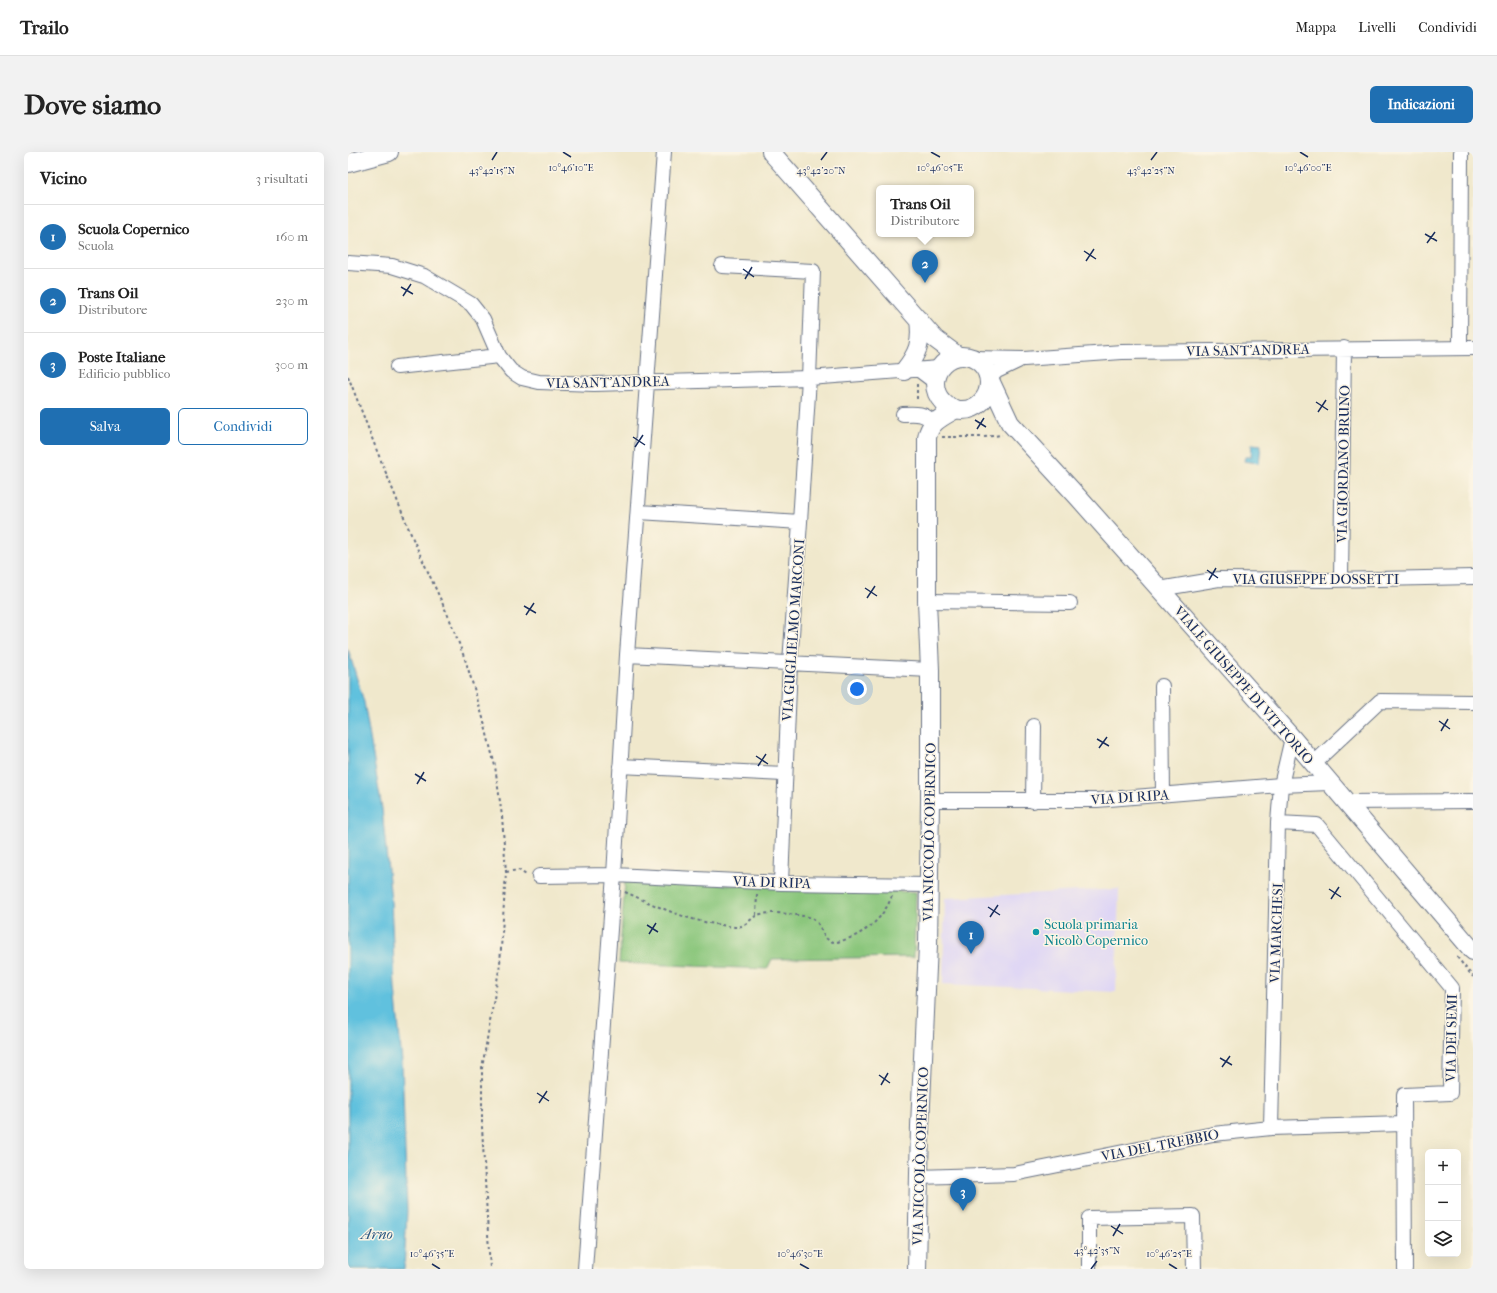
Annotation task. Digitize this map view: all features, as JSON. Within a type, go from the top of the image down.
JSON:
[{"type":"main road","points":[[348,164],[389,152]]},
{"type":"main road","points":[[770,152],[919,320],[935,339],[950,365]]},
{"type":"main road","points":[[911,370],[914,358],[919,348],[921,333],[919,320]]},
{"type":"main road","points":[[950,365],[984,366],[989,378],[989,388],[986,396],[974,407],[965,410],[956,409],[943,402],[938,396],[950,365]]},
{"type":"main road","name":"VIALE GIUSEPPE DI VITTORIO","points":[[989,378],[1007,429]]},
{"type":"main road","name":"VIALE GIUSEPPE DI VITTORIO","points":[[974,407],[987,411],[1007,429],[1159,589],[1292,738],[1473,951]]},
{"type":"main road","points":[[938,430],[956,409]]},
{"type":"main road","name":"VIA NICCOLÒ COPERNICO","points":[[917,1269],[918,1177],[928,945],[929,885],[930,670],[927,601],[927,438],[929,429],[938,430]]},
{"type":"street","points":[[585,1269],[614,881],[627,655],[639,512],[664,152]]},
{"type":"street","points":[[1461,152],[1466,348]]},
{"type":"street","name":"VIA SANT'ANDREA","points":[[348,263],[392,266],[424,276],[471,304],[482,319],[499,356],[511,371],[522,378],[539,382],[594,384],[809,378],[911,370],[950,365],[1122,352],[1344,348],[1466,348]]},
{"type":"street","name":"VIA GUGLIELMO MARCONI","points":[[722,266],[813,271],[809,378],[790,663],[781,883]]},
{"type":"street","name":"VIA GIORDANO BRUNO","points":[[1341,579],[1344,348]]},
{"type":"street","points":[[397,367],[499,356]]},
{"type":"street","name":"VIA SANT'ANDREA","points":[[989,378],[997,371],[1024,359]]},
{"type":"street","points":[[903,414],[922,414],[929,417],[938,430]]},
{"type":"street","points":[[639,512],[800,522]]},
{"type":"street","name":"VIA GIUSEPPE DOSSETTI","points":[[1159,589],[1219,579],[1473,577]]},
{"type":"street","points":[[927,601],[1070,603]]},
{"type":"street","points":[[627,655],[930,670]]},
{"type":"street","points":[[1162,686],[1163,795]]},
{"type":"street","points":[[1313,764],[1380,701],[1473,702]]},
{"type":"street","points":[[1033,801],[1034,726]]},
{"type":"street","name":"VIA MARCHESI","points":[[1270,1128],[1278,823],[1281,785],[1292,738]]},
{"type":"street","points":[[620,766],[785,774]]},
{"type":"street","name":"VIA DI RIPA","points":[[930,800],[1097,800],[1281,785],[1329,783]]},
{"type":"street","points":[[1346,802],[1473,801]]},
{"type":"street","name":"VIA DEI SEMI","points":[[1278,823],[1317,825],[1452,988],[1450,1093],[1404,1095],[1405,1269]]},
{"type":"street","name":"VIA DI RIPA","points":[[539,876],[614,881],[929,885]]},
{"type":"street","name":"VIA DEL TREBBIO","points":[[918,1177],[1014,1174],[1213,1134],[1270,1128],[1403,1124]]},
{"type":"street","points":[[1090,1269],[1089,1218],[1193,1216],[1194,1269]]},
{"type":"path","points":[[348,376],[413,539],[450,620],[466,662],[483,718],[495,766],[502,816],[506,872],[500,964],[482,1068],[482,1126],[490,1269]]},
{"type":"path","points":[[938,430],[984,437],[1007,429]]},
{"type":"path","points":[[506,872],[519,870],[525,875],[539,876]]},
{"type":"path","points":[[614,881],[676,914],[698,922],[736,927],[747,924],[756,915],[767,913],[812,918],[819,926],[822,934],[829,940],[836,942],[860,934],[871,926],[880,917],[889,904],[896,885]]},
{"type":"path","points":[[756,915],[758,882]]},
{"type":"path","points":[[1453,953],[1473,977]]},
{"type":"shaded area","points":[[1119,889],[1116,992],[943,984],[945,898]]},
{"type":"green space","points":[[625,881],[916,892],[914,957],[772,959],[767,969],[619,963]]},
{"type":"water","points":[[1252,444],[1261,445],[1259,463],[1244,461],[1245,457],[1251,457]]},
{"type":"water","name":"Arno","points":[[348,649],[364,702],[382,809],[391,901],[395,988],[402,1062],[407,1211],[404,1269],[348,1269]]},
{"type":"place","name":"Trans Oil","points":[[925,283]]},
{"type":"place","name":"Scuola primaria Nicolò Copernico","points":[[1036,932]]},
{"type":"place","name":"Scuola Copernico","points":[[971,954]]},
{"type":"place","name":"Poste Italiane","points":[[963,1211]]}]
